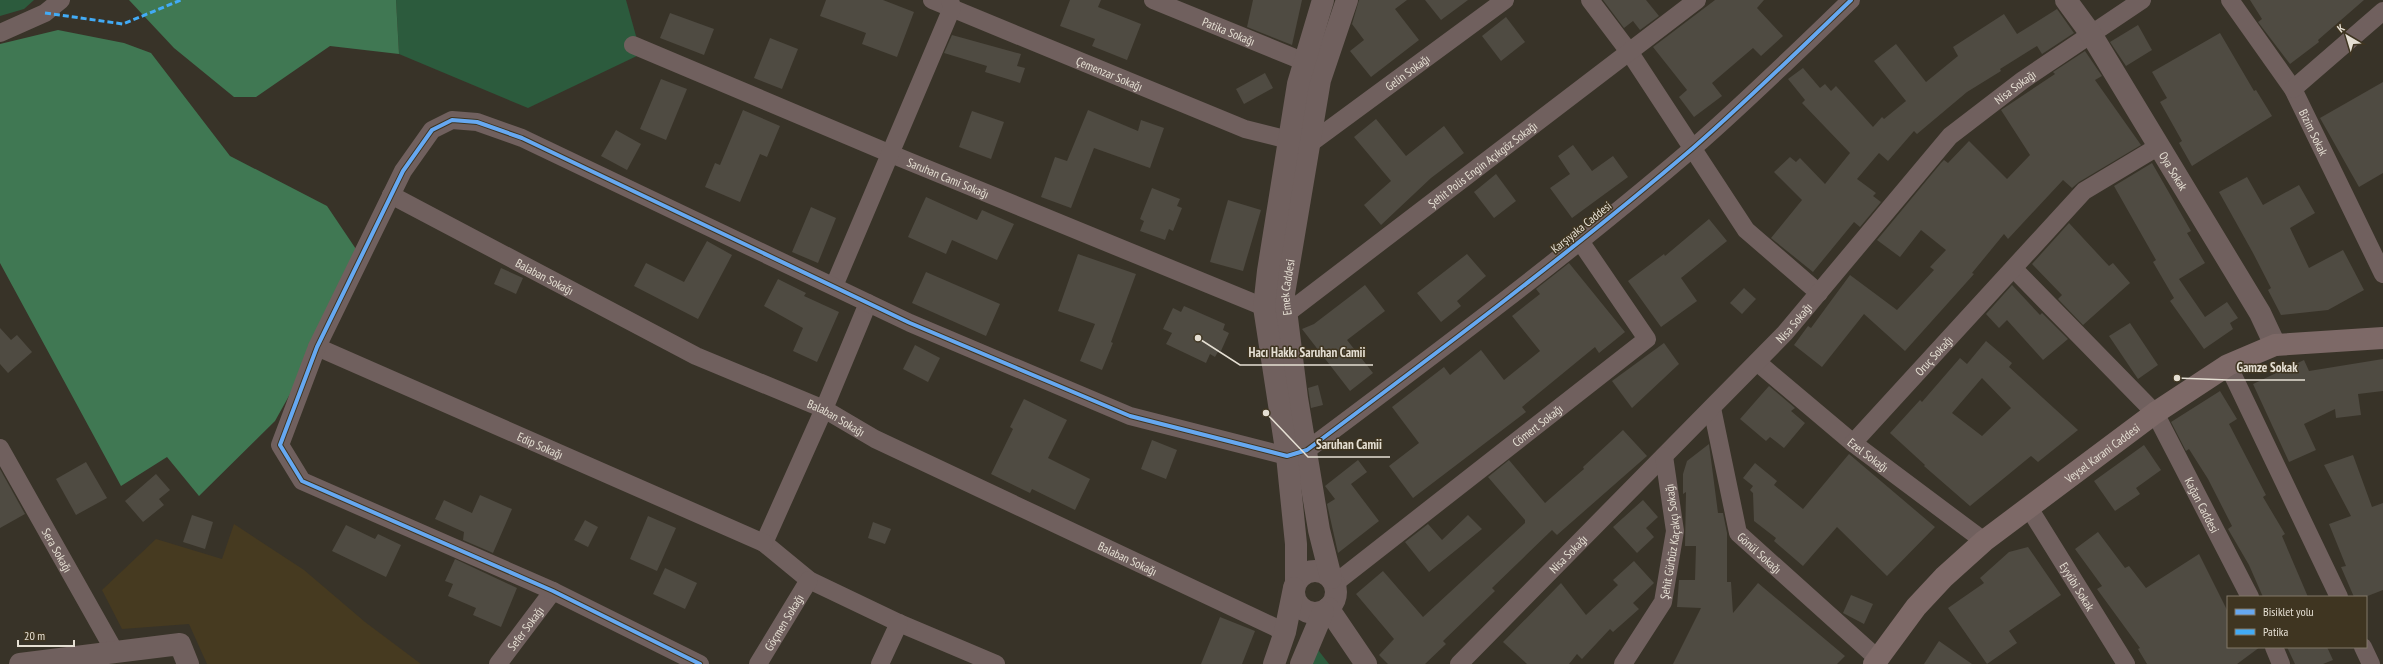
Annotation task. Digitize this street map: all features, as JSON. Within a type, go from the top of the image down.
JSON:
[{"type":"main road","name":"Veysel Karani Caddesi","points":[[1876,661],[1916,607],[1944,577],[1984,542],[2155,413],[2228,365],[2275,345],[2383,338]]},
{"type":"street","points":[[0,33],[45,13],[61,0]]},
{"type":"street","name":"Çemenzar Sokağı","points":[[932,0],[951,4],[1245,129],[1299,142]]},
{"type":"street","name":"Patika Sokağı","points":[[1154,0],[1305,62]]},
{"type":"street","name":"Emek Caddesi","points":[[1324,0],[1298,84],[1299,142],[1284,294],[1297,398],[1307,450],[1319,530],[1332,581]]},
{"type":"street","name":"Emek Caddesi","points":[[1295,584],[1296,544],[1287,456],[1264,307],[1268,271],[1299,142],[1347,0]]},
{"type":"street","name":"Gelin Sokağı","points":[[1299,142],[1505,0]]},
{"type":"street","points":[[1590,0],[1630,53],[1746,230],[1818,293]]},
{"type":"street","name":"Şehit Polis Engin Açıkgöz Sokağı","points":[[1286,314],[1630,53],[1697,0]]},
{"type":"street","name":"Karşıyaka Caddesi","points":[[1307,450],[1472,326],[1580,241],[1738,108],[1851,0]]},
{"type":"street","name":"Oya Sokak","points":[[2066,0],[2091,34],[2260,312],[2275,345]]},
{"type":"street","name":"Nisa Sokağı","points":[[1460,664],[1785,333],[1950,136],[2023,80],[2142,0]]},
{"type":"street","name":"Bizim Sokak","points":[[2230,0],[2293,89],[2383,274]]},
{"type":"street","points":[[834,286],[892,154],[951,4]]},
{"type":"street","points":[[2293,89],[2383,11]]},
{"type":"street","name":"Saruhan Cami Sokağı","points":[[633,45],[892,154],[1264,307]]},
{"type":"street","points":[[700,664],[553,591],[302,481],[280,445],[317,347],[403,171],[432,130],[452,120],[477,122],[522,138],[585,166],[910,323],[1130,416],[1287,456],[1307,450]]},
{"type":"street","name":"Oruç Sokağı","points":[[1853,443],[2084,191],[2159,146]]},
{"type":"street","name":"Balaban Sokağı","points":[[391,196],[696,356],[824,409],[874,438],[1285,632]]},
{"type":"street","name":"Cömert Sokağı","points":[[1332,581],[1647,339],[1580,241]]},
{"type":"street","points":[[2014,269],[2155,413]]},
{"type":"street","points":[[764,543],[824,409],[868,303]]},
{"type":"street","points":[[1264,307],[1286,314]]},
{"type":"street","name":"Edip Sokağı","points":[[317,347],[764,543],[809,580],[898,623],[996,664]]},
{"type":"street","name":"Ezel Sokağı","points":[[1757,362],[1853,443],[1984,542]]},
{"type":"street","points":[[2228,365],[2339,596]]},
{"type":"street","name":"Gönül Sokağı","points":[[1712,408],[1738,533],[1876,661]]},
{"type":"street","name":"Kağan Caddesi","points":[[2155,413],[2249,596]]},
{"type":"street","name":"Sera Sokağı","points":[[0,448],[115,652]]},
{"type":"street","name":"Şehit Gürbüz Kaçakçı Sokağı","points":[[1623,664],[1663,602],[1675,531],[1664,456]]},
{"type":"street","name":"Eyyübi Sokak","points":[[2029,508],[2126,664]]},
{"type":"street","points":[[1274,664],[1285,632],[1295,584],[1306,573],[1313,571],[1320,572],[1332,581],[1335,597],[1325,610],[1301,664]]},
{"type":"street","name":"Göçmen Sokağı","points":[[758,664],[809,580]]},
{"type":"street","points":[[1295,584],[1293,594],[1298,606],[1309,613],[1325,610]]},
{"type":"street","name":"Sefer Sokağı","points":[[498,664],[553,591]]},
{"type":"street","points":[[1325,610],[1366,664]]},
{"type":"street","points":[[880,664],[898,623]]},
{"type":"street","points":[[20,664],[180,644],[188,664]]},
{"type":"street","points":[[2274,648],[2281,664]]},
{"type":"street","points":[[2363,648],[2371,664]]},
{"type":"shaded area","points":[[234,524],[304,570],[365,622],[421,664],[207,664],[189,624],[122,629],[102,590],[156,539],[222,559]]},
{"type":"green space","points":[[0,0],[34,0],[24,9],[0,16]]},
{"type":"green space","points":[[129,0],[396,0],[399,54],[330,46],[256,97],[234,97],[174,48]]},
{"type":"green space","points":[[396,0],[626,0],[641,54],[528,108],[399,54]]},
{"type":"green space","points":[[58,30],[124,43],[151,53],[230,156],[327,206],[364,261],[275,421],[199,496],[167,457],[121,486],[0,263],[0,44]]},
{"type":"green space","points":[[1315,646],[1329,664],[1306,664]]},
{"type":"building","points":[[826,0],[883,0],[914,12],[897,57],[862,44],[866,33],[820,16]]},
{"type":"building","points":[[1070,0],[1101,0],[1098,7],[1141,24],[1127,60],[1092,46],[1095,39],[1060,26]]},
{"type":"building","points":[[1253,0],[1302,0],[1292,45],[1247,27]]},
{"type":"building","points":[[1359,0],[1407,0],[1395,9],[1419,40],[1371,77],[1350,51],[1364,40],[1352,24]]},
{"type":"building","points":[[1425,0],[1468,0],[1441,20]]},
{"type":"building","points":[[1603,0],[1646,0],[1659,16],[1640,30],[1633,21],[1624,28]]},
{"type":"building","points":[[1715,0],[1764,0],[1757,8],[1783,36],[1761,56],[1753,48],[1712,83],[1722,96],[1694,117],[1679,97],[1687,90],[1653,47]]},
{"type":"building","points":[[2250,0],[2364,0],[2318,40],[2319,42],[2290,64],[2258,22],[2262,19]]},
{"type":"building","points":[[2057,9],[2074,33],[2042,54],[2037,46],[2000,69],[2001,71],[1967,92],[1917,134],[1914,131],[1888,161],[1879,153],[1857,179],[1876,193],[1873,196],[1881,202],[1860,227],[1854,222],[1813,272],[1771,238],[1802,200],[1774,172],[1790,157],[1796,162],[1800,158],[1825,184],[1850,153],[1802,103],[1805,100],[1788,79],[1803,68],[1820,88],[1825,84],[1831,91],[1836,86],[1873,127],[1882,117],[1884,119],[1906,101],[1874,61],[1896,44],[1926,82],[1958,56],[1953,47],[2004,14],[2017,34]]},
{"type":"building","points":[[670,13],[714,29],[704,55],[660,38]]},
{"type":"building","points":[[1506,17],[1525,42],[1501,61],[1482,36]]},
{"type":"building","points":[[2138,25],[2152,50],[2126,66],[2110,42]]},
{"type":"building","points":[[2220,33],[2254,91],[2256,90],[2272,116],[2192,166],[2179,143],[2182,141],[2160,102],[2167,98],[2152,72]]},
{"type":"building","points":[[952,35],[1021,54],[1017,66],[1025,68],[1020,83],[985,72],[987,66],[944,53]]},
{"type":"building","points":[[770,38],[798,49],[782,89],[754,78]]},
{"type":"building","points":[[2085,51],[2102,76],[2095,80],[2141,145],[2079,182],[2072,188],[2063,180],[2008,239],[2004,234],[1972,273],[1974,274],[1905,351],[1864,314],[1822,367],[1794,345],[1808,326],[1811,328],[1850,275],[1897,310],[1934,270],[1930,267],[1946,250],[1921,230],[1900,257],[1877,240],[1941,163],[1944,160],[1948,163],[1969,141],[2007,179],[2030,155],[2001,110],[2055,74],[2053,72]]},
{"type":"building","points":[[1265,73],[1273,88],[1244,104],[1236,89]]},
{"type":"building","points":[[661,79],[687,89],[666,140],[640,129]]},
{"type":"building","points":[[2383,82],[2383,173],[2359,187],[2320,118]]},
{"type":"building","points":[[743,110],[780,126],[767,157],[760,154],[740,202],[705,187],[715,163],[720,165]]},
{"type":"building","points":[[1088,110],[1138,131],[1141,120],[1164,128],[1150,168],[1094,148],[1071,208],[1041,197],[1055,157],[1067,161]]},
{"type":"building","points":[[972,111],[1004,122],[991,159],[959,147]]},
{"type":"building","points":[[1376,119],[1406,156],[1444,126],[1464,153],[1431,178],[1381,225],[1364,205],[1391,181],[1354,137]]},
{"type":"building","points":[[616,130],[641,144],[627,170],[601,156]]},
{"type":"building","points":[[1573,145],[1592,171],[1613,156],[1628,177],[1572,218],[1550,188],[1570,174],[1558,156]]},
{"type":"building","points":[[2152,163],[2191,231],[2187,233],[2205,263],[2179,279],[2205,317],[2227,302],[2238,318],[2230,323],[2233,329],[2204,349],[2170,301],[2174,298],[2153,262],[2156,260],[2114,186]]},
{"type":"building","points":[[1496,174],[1516,201],[1494,218],[1474,192]]},
{"type":"building","points":[[2247,177],[2263,205],[2299,185],[2315,213],[2290,228],[2309,268],[2343,250],[2364,290],[2328,310],[2281,315],[2268,290],[2271,288],[2219,192]]},
{"type":"building","points":[[1152,188],[1180,199],[1177,206],[1182,208],[1173,231],[1169,229],[1165,240],[1140,231],[1144,221],[1140,219]]},
{"type":"building","points":[[926,197],[977,220],[982,210],[1014,224],[997,260],[952,240],[946,254],[908,237]]},
{"type":"building","points":[[1228,200],[1261,210],[1243,271],[1210,262]]},
{"type":"building","points":[[811,207],[836,218],[818,263],[792,252]]},
{"type":"building","points":[[1709,219],[1727,241],[1681,278],[1697,301],[1661,327],[1628,281],[1664,254],[1665,256]]},
{"type":"building","points":[[2069,223],[2109,266],[2113,263],[2130,283],[2083,325],[2058,299],[2062,295],[2032,264]]},
{"type":"building","points":[[707,241],[732,255],[698,319],[634,286],[646,263],[684,282]]},
{"type":"building","points":[[1078,254],[1136,274],[1111,342],[1113,343],[1102,370],[1080,361],[1095,324],[1058,311]]},
{"type":"building","points":[[1467,254],[1486,276],[1457,301],[1461,306],[1441,322],[1417,293]]},
{"type":"building","points":[[1569,263],[1625,332],[1599,353],[1595,347],[1522,407],[1526,412],[1413,498],[1389,466],[1419,443],[1392,407],[1444,367],[1450,375],[1481,350],[1504,380],[1540,351],[1512,316],[1540,294],[1536,289]]},
{"type":"building","points":[[501,268],[523,278],[516,294],[494,284]]},
{"type":"building","points":[[926,272],[1000,304],[986,336],[912,303]]},
{"type":"building","points":[[778,279],[806,293],[804,296],[839,312],[817,362],[793,351],[803,328],[764,306]]},
{"type":"building","points":[[1365,285],[1385,311],[1347,340],[1373,373],[1350,391],[1302,329],[1314,324]]},
{"type":"building","points":[[2012,285],[2040,315],[2042,313],[2068,339],[2043,360],[2007,320],[1999,328],[1986,314]]},
{"type":"building","points":[[1744,288],[1756,299],[1742,314],[1730,303]]},
{"type":"building","points":[[1184,306],[1225,324],[1223,330],[1229,333],[1221,351],[1219,350],[1215,357],[1210,354],[1206,363],[1166,344],[1172,333],[1163,329],[1173,308],[1181,312]]},
{"type":"building","points":[[2130,323],[2158,365],[2138,379],[2109,336]]},
{"type":"building","points":[[0,328],[11,340],[17,335],[32,352],[8,373],[0,364]]},
{"type":"building","points":[[1986,341],[2012,363],[2009,367],[2078,430],[2038,462],[2031,456],[1970,506],[1924,466],[1925,465],[1890,433],[1920,400],[1922,402],[1960,358],[1967,364]],"holes":[[[1982,378],[2011,408],[1982,436],[1952,413]]]},
{"type":"building","points":[[1664,343],[1679,364],[1632,408],[1612,381]]},
{"type":"building","points":[[915,345],[940,358],[928,382],[903,369]]},
{"type":"building","points":[[2383,359],[2383,391],[2358,394],[2361,415],[2336,418],[2335,409],[2304,424],[2316,450],[2289,462],[2253,384],[2304,360],[2309,371]]},
{"type":"building","points":[[1318,385],[1323,405],[1311,408],[1308,388]]},
{"type":"building","points":[[1769,386],[1795,408],[1791,411],[1805,423],[1784,448],[1770,437],[1766,441],[1740,419]]},
{"type":"building","points":[[2220,391],[2237,419],[2229,424],[2266,495],[2263,497],[2285,534],[2282,536],[2308,596],[2263,596],[2249,565],[2228,529],[2232,526],[2208,479],[2189,449],[2186,451],[2171,422]]},
{"type":"building","points":[[1024,399],[1067,420],[1048,458],[1090,479],[1075,510],[1032,489],[1030,493],[991,474],[1013,429],[1010,427]]},
{"type":"building","points":[[1623,430],[1647,456],[1557,535],[1552,530],[1492,588],[1495,591],[1443,641],[1446,644],[1425,664],[1388,664],[1379,655],[1394,639],[1356,594],[1383,571],[1423,617],[1525,523],[1525,520],[1488,477],[1509,460],[1545,503],[1584,469],[1583,467]]},
{"type":"building","points":[[1152,440],[1177,450],[1166,479],[1141,469]]},
{"type":"building","points":[[1709,444],[1718,513],[1723,513],[1727,533],[1727,582],[1731,582],[1733,613],[1758,583],[1845,656],[1837,664],[1673,664],[1701,608],[1677,607],[1679,580],[1695,580],[1696,546],[1685,546],[1686,492],[1683,494],[1683,474],[1687,461]]},
{"type":"building","points":[[2144,445],[2161,470],[2136,488],[2140,494],[2115,511],[2094,481]]},
{"type":"building","points":[[1849,454],[1935,527],[1887,576],[1837,527],[1803,566],[1774,541],[1776,538],[1754,521],[1753,493],[1750,490],[1753,486],[1743,478],[1755,463],[1777,481],[1774,485],[1803,509]]},
{"type":"building","points":[[2353,455],[2372,507],[2383,503],[2383,590],[2367,596],[2354,596],[2341,567],[2346,566],[2329,524],[2351,516],[2324,465]]},
{"type":"building","points":[[1358,460],[1367,472],[1351,484],[1379,521],[1338,553],[1327,504],[1335,499],[1325,486]]},
{"type":"building","points":[[86,462],[107,498],[76,515],[56,479]]},
{"type":"building","points":[[0,469],[25,514],[0,528]]},
{"type":"building","points":[[156,474],[170,490],[159,499],[164,505],[143,522],[125,501]]},
{"type":"building","points":[[480,495],[512,509],[493,553],[463,540],[464,532],[435,519],[444,500],[472,513]]},
{"type":"building","points":[[1643,500],[1658,517],[1646,528],[1654,537],[1637,553],[1613,527]]},
{"type":"building","points":[[192,515],[213,522],[205,549],[183,542]]},
{"type":"building","points":[[1468,515],[1482,529],[1429,572],[1405,542],[1428,524],[1442,540]]},
{"type":"building","points":[[648,516],[676,528],[657,571],[630,559]]},
{"type":"building","points":[[585,520],[598,527],[588,547],[574,540]]},
{"type":"building","points":[[873,522],[891,529],[885,544],[868,538]]},
{"type":"building","points":[[346,525],[375,539],[378,534],[401,545],[386,577],[332,551]]},
{"type":"building","points":[[2098,532],[2125,568],[2129,566],[2146,588],[2199,554],[2227,610],[2227,648],[2259,648],[2237,664],[2147,664],[2138,649],[2140,648],[2097,589],[2102,586],[2075,549]]},
{"type":"building","points":[[2028,547],[2061,595],[2009,631],[2017,643],[1987,664],[1948,608],[1984,583],[1980,578],[2009,552]]},
{"type":"building","points":[[455,559],[517,588],[501,627],[473,615],[476,608],[448,596],[453,584],[445,581]]},
{"type":"building","points":[[1634,561],[1654,583],[1633,603],[1639,609],[1613,632],[1610,629],[1582,659],[1577,654],[1569,664],[1527,664],[1503,642],[1561,583],[1586,615],[1618,585],[1613,580]]},
{"type":"building","points":[[665,568],[697,583],[685,609],[653,594]]},
{"type":"building","points":[[1851,595],[1873,604],[1864,624],[1843,613]]},
{"type":"building","points":[[1220,617],[1255,631],[1242,664],[1201,664]]},
{"type":"building","points":[[1939,641],[1972,664],[1924,664]]},
{"type":"building","points":[[2287,648],[2327,648],[2333,660],[2323,664],[2295,664]]},
{"type":"marked path","points":[[45,13],[123,24],[181,0]]},
{"type":"cycle path","points":[[700,664],[553,591],[302,481],[280,445],[317,347],[403,171],[432,130],[452,120],[477,122],[522,138],[910,323],[1130,416],[1287,456],[1307,450],[1454,339],[1599,226],[1693,148],[1773,75],[1851,0]]},
{"type":"place","name":"Hacı Hakkı Saruhan Camii","points":[[1198,338]]},
{"type":"place","name":"Gamze Sokak","points":[[2177,378]]},
{"type":"place","name":"Saruhan Camii","points":[[1266,413]]}]
